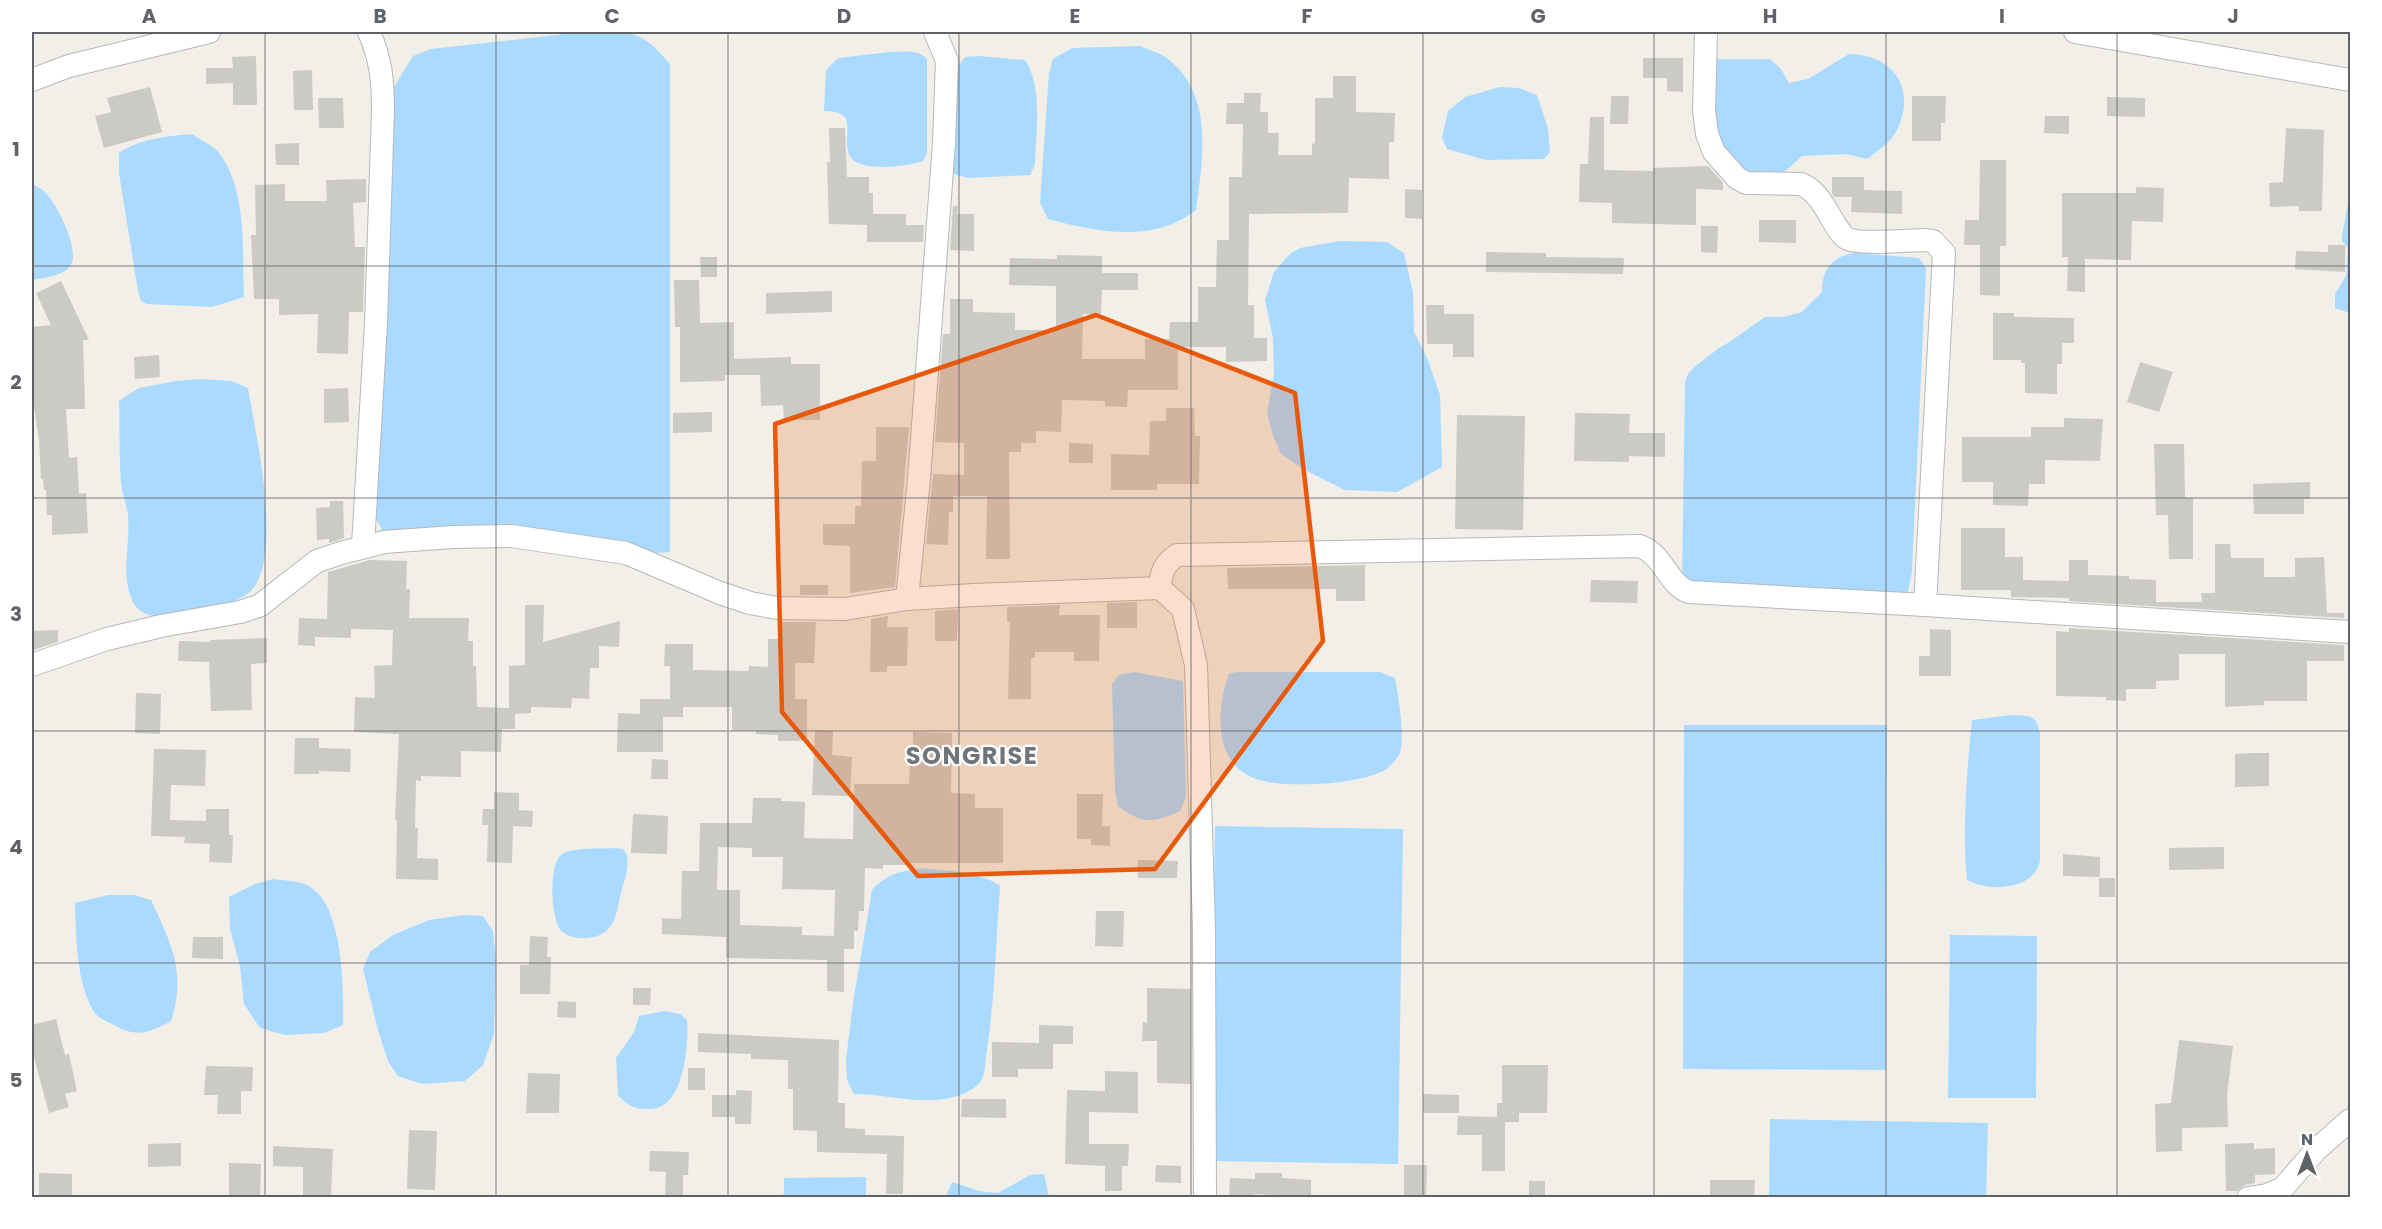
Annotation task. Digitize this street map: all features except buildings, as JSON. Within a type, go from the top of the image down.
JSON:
[{"type":"street","points":[[32,80],[69,66],[209,32]]},
{"type":"street","points":[[363,546],[376,323],[383,110],[383,74],[377,50],[369,32]]},
{"type":"street","points":[[908,599],[946,108],[947,61],[935,32]]},
{"type":"street","points":[[1706,32],[1704,110],[1707,134],[1714,152],[1737,178],[1754,184],[1801,184],[1808,187],[1847,239],[1860,241],[1927,240],[1933,241],[1944,253],[1925,605]]},
{"type":"street","points":[[2075,32],[2350,80]]},
{"type":"street","points":[[32,665],[107,639],[161,626],[240,612],[259,606],[317,561],[363,546],[453,537],[511,536],[626,552],[720,593],[750,603],[777,608],[845,609],[908,599],[1160,588],[1183,609],[1196,665],[1204,929],[1205,1197]]},
{"type":"street","points":[[1160,588],[1161,573],[1166,562],[1177,555],[1640,546],[1650,550],[1681,589],[1689,592],[2350,632]]},
{"type":"street","points":[[2248,1197],[2267,1195],[2283,1188],[2316,1150],[2350,1120]]},
{"type":"highlighted area","points":[[1096,315],[1295,393],[1323,641],[1155,869],[918,876],[782,712],[775,424]]},
{"type":"water","points":[[626,32],[651,44],[670,64],[670,552],[657,553],[624,543],[385,535],[375,517],[394,87],[413,56],[431,49],[565,34]]},
{"type":"water","points":[[1140,46],[1169,60],[1183,74],[1193,91],[1202,130],[1201,171],[1196,210],[1179,221],[1161,228],[1143,231],[1105,231],[1048,219],[1040,203],[1049,73],[1053,59],[1072,48]]},
{"type":"water","points":[[890,52],[915,52],[927,59],[927,153],[923,161],[906,165],[883,167],[861,164],[849,154],[846,119],[835,112],[824,111],[826,70],[838,58]]},
{"type":"water","points":[[1849,54],[1878,60],[1889,67],[1902,88],[1904,101],[1902,115],[1897,130],[1884,146],[1867,159],[1846,154],[1802,156],[1782,173],[1767,178],[1748,174],[1724,151],[1711,124],[1710,59],[1770,59],[1781,69],[1789,83],[1808,79]]},
{"type":"water","points":[[965,57],[1025,60],[1031,71],[1037,110],[1035,164],[1030,175],[968,178],[954,174],[950,161],[958,66]]},
{"type":"water","points":[[1500,87],[1519,88],[1537,95],[1548,129],[1550,152],[1544,159],[1486,160],[1447,149],[1442,138],[1448,111],[1465,97]]},
{"type":"water","points":[[192,134],[219,153],[235,185],[242,222],[244,297],[212,307],[147,304],[141,301],[138,291],[119,173],[119,153],[144,141]]},
{"type":"water","points":[[32,184],[44,191],[60,215],[70,237],[73,258],[71,265],[64,272],[32,280]]},
{"type":"water","points":[[2350,193],[2350,313],[2335,308],[2335,294],[2346,276],[2348,248],[2342,241],[2342,236]]},
{"type":"water","points":[[1340,241],[1387,242],[1404,253],[1413,292],[1414,332],[1428,360],[1440,395],[1442,467],[1397,492],[1345,490],[1303,469],[1281,454],[1267,414],[1274,373],[1273,338],[1265,300],[1274,272],[1291,253],[1300,248]]},
{"type":"water","points":[[1854,253],[1919,258],[1926,268],[1912,571],[1908,592],[1903,595],[1682,584],[1685,382],[1688,375],[1714,352],[1765,317],[1783,317],[1802,312],[1822,292],[1822,284],[1829,266],[1839,258]]},
{"type":"water","points":[[202,379],[231,381],[248,388],[264,489],[266,544],[262,568],[255,586],[241,598],[232,602],[178,615],[164,617],[150,615],[138,609],[134,604],[127,582],[129,525],[121,483],[119,401],[139,388]]},
{"type":"water","points":[[1134,672],[1183,681],[1186,797],[1180,811],[1154,820],[1141,819],[1118,806],[1115,790],[1112,684],[1119,675]]},
{"type":"water","points":[[1237,672],[1380,672],[1395,678],[1402,728],[1399,755],[1383,771],[1355,780],[1296,784],[1277,783],[1249,776],[1237,768],[1229,757],[1221,730],[1225,687],[1229,674]]},
{"type":"water","points":[[2012,715],[2029,716],[2036,721],[2040,733],[2040,861],[2036,871],[2020,883],[2010,886],[1987,886],[1967,880],[1965,821],[1972,720]]},
{"type":"water","points":[[1684,725],[1887,725],[1886,1070],[1683,1069]]},
{"type":"water","points":[[1215,826],[1403,829],[1398,1164],[1210,1161]]},
{"type":"water","points":[[623,849],[628,864],[612,924],[604,932],[592,937],[570,936],[560,929],[553,902],[553,879],[558,860],[562,854],[573,850]]},
{"type":"water","points":[[921,868],[982,877],[1000,886],[992,1009],[984,1074],[973,1089],[963,1094],[936,1100],[854,1094],[847,1080],[846,1060],[872,890],[894,874]]},
{"type":"water","points":[[273,879],[294,881],[313,889],[323,899],[336,932],[342,973],[343,1025],[324,1033],[285,1035],[260,1028],[244,1004],[240,966],[230,929],[229,897],[255,884]]},
{"type":"water","points":[[108,895],[134,895],[151,900],[165,930],[177,973],[176,1004],[171,1021],[156,1029],[136,1033],[122,1029],[101,1018],[89,1002],[78,960],[75,903]]},
{"type":"water","points":[[464,915],[483,916],[493,931],[496,961],[494,1034],[483,1065],[465,1081],[422,1084],[398,1076],[388,1061],[363,969],[370,952],[393,935],[429,920]]},
{"type":"water","points":[[1950,935],[2037,936],[2036,1098],[1948,1098]]},
{"type":"water","points":[[664,1011],[680,1014],[687,1020],[687,1045],[682,1074],[670,1099],[661,1106],[650,1109],[636,1108],[618,1095],[616,1058],[634,1032],[639,1016]]},
{"type":"water","points":[[1770,1119],[1988,1123],[1986,1197],[1769,1197]]},
{"type":"water","points":[[1044,1174],[1049,1197],[946,1197],[952,1182],[979,1191],[998,1193],[1030,1175]]},
{"type":"water","points":[[866,1177],[866,1197],[781,1197],[784,1193],[784,1178]]},
{"type":"district","name":"SONGRISE","points":[[972,756]]}]
